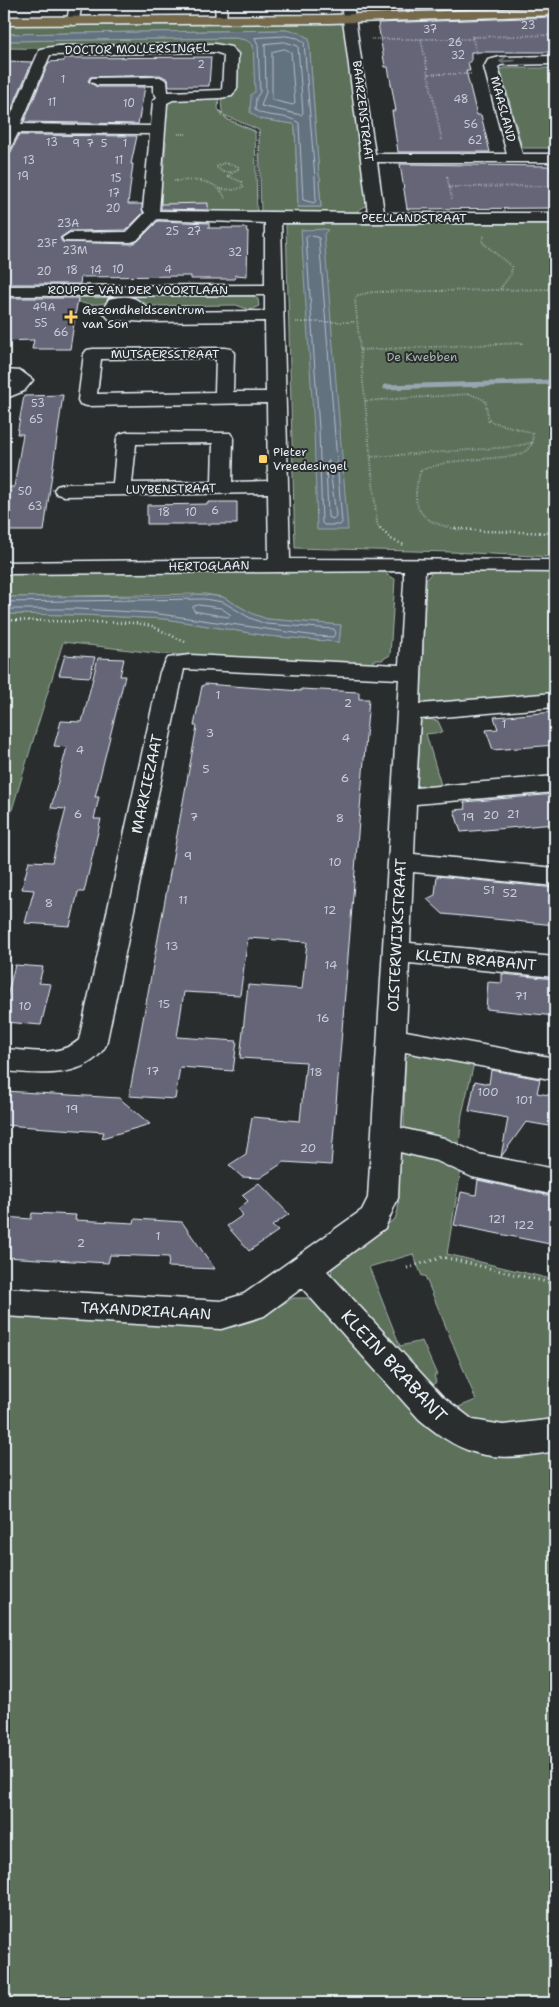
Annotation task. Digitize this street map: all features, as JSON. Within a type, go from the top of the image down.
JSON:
[{"type":"main road","points":[[4,21],[350,18],[555,11]]},
{"type":"street","points":[[73,21],[76,4]]},
{"type":"street","points":[[221,4],[221,19]]},
{"type":"street","name":"BAARZENSTRAAT","points":[[347,4],[354,40],[377,218]]},
{"type":"street","name":"DOCTOR MOLLERSINGEL","points":[[8,128],[43,55],[49,51],[226,50],[231,54],[230,88],[227,93],[221,95]]},
{"type":"street","name":"MAASLAND","points":[[516,158],[492,72],[493,63],[500,61],[555,60]]},
{"type":"street","points":[[97,81],[160,81],[160,90],[164,97]]},
{"type":"street","points":[[70,238],[131,237],[153,214],[160,100],[164,97],[221,95]]},
{"type":"street","points":[[4,148],[8,128],[158,130]]},
{"type":"street","name":"MAASLAND","points":[[369,158],[555,158]]},
{"type":"street","name":"PEELLANDSTRAAT","points":[[153,214],[265,218],[555,218]]},
{"type":"street","points":[[265,218],[272,290],[282,319],[276,397],[280,565]]},
{"type":"street","name":"ROUPPE VAN DER VOORTLAAN","points":[[4,291],[272,290]]},
{"type":"street","points":[[148,317],[282,319]]},
{"type":"street","name":"MUTSAERSSTRAAT","points":[[224,398],[226,353],[93,354],[87,400],[224,398],[276,397]]},
{"type":"street","points":[[4,375],[15,375],[24,380],[18,387],[4,394]]},
{"type":"street","points":[[122,489],[127,438],[224,438],[222,488]]},
{"type":"street","name":"LUYBENSTRAAT","points":[[64,490],[278,487]]},
{"type":"street","name":"HERTOGLAAN","points":[[4,568],[414,564],[555,566]]},
{"type":"street","name":"OISTERWIJKSTRAAT","points":[[305,1269],[374,1219],[383,1198],[411,673],[415,583],[414,564]]},
{"type":"street","points":[[190,662],[411,673]]},
{"type":"street","name":"MARKIEZAAT","points":[[4,1060],[51,1063],[68,1061],[83,1054],[92,1045],[171,672],[176,663],[190,662]]},
{"type":"street","points":[[408,712],[555,700]]},
{"type":"street","points":[[404,797],[555,784]]},
{"type":"street","points":[[401,862],[555,877]]},
{"type":"street","name":"KLEIN BRABANT","points":[[396,952],[555,967]]},
{"type":"street","points":[[392,1039],[555,1069]]},
{"type":"street","points":[[386,1136],[444,1150],[472,1165],[555,1182]]},
{"type":"street","name":"KLEIN BRABANT","points":[[305,1269],[431,1408],[448,1424],[466,1436],[491,1442],[513,1442],[555,1435]]},
{"type":"street","name":"TAXANDRIALAAN","points":[[4,1302],[221,1315],[253,1306],[305,1269]]},
{"type":"path","points":[[467,14],[479,64],[492,72]]},
{"type":"path","points":[[354,40],[555,36]]},
{"type":"path","points":[[421,39],[455,218]]},
{"type":"path","points":[[428,74],[492,72]]},
{"type":"path","points":[[221,95],[220,111],[222,116],[258,133],[265,218]]},
{"type":"path","points":[[154,182],[198,181],[221,189],[234,190],[243,187],[242,182],[228,176],[231,172],[238,169],[238,166],[228,163],[220,164],[216,167],[223,172],[231,172]]},
{"type":"path","points":[[449,187],[555,186]]},
{"type":"path","points":[[221,189],[225,197],[222,217]]},
{"type":"path","points":[[499,289],[511,274],[512,267],[482,242],[484,234],[517,218]]},
{"type":"path","points":[[414,564],[410,546],[388,538],[381,532],[377,523],[355,299],[366,293],[555,289]]},
{"type":"path","points":[[282,319],[356,322]]},
{"type":"path","points":[[359,350],[524,343]]},
{"type":"path","points":[[365,401],[478,395],[484,400],[489,421],[498,426],[523,428],[532,433],[535,442],[532,449],[519,456],[447,462],[422,470],[414,489],[416,503],[422,516],[440,526],[485,532],[555,533]]},
{"type":"path","points":[[371,457],[511,447],[535,442]]},
{"type":"path","points":[[4,620],[82,620],[152,626],[186,642],[183,654],[190,662]]},
{"type":"path","points":[[406,1268],[442,1257],[555,1284]]},
{"type":"green space","points":[[340,23],[345,25],[367,205],[356,212],[261,214],[259,130],[224,115],[228,120],[255,131],[257,214],[161,213],[156,208],[161,205],[162,185],[159,179],[163,176],[166,142],[162,139],[163,120],[167,117],[168,104],[165,100],[219,97],[218,109],[223,114],[222,91],[233,51],[4,48],[4,41],[235,38],[247,40],[253,45],[260,119],[293,124],[295,126],[298,207],[321,207],[309,39],[305,36],[286,30],[4,34],[4,25]]},
{"type":"green space","points":[[505,68],[553,68],[550,71],[555,87],[555,148],[522,148],[515,121],[510,117],[513,115],[506,88],[502,87],[504,83],[502,74],[496,72],[496,70]]},
{"type":"green space","name":"De Kwebben","points":[[286,224],[555,224],[555,557],[295,548]]},
{"type":"green space","points":[[253,296],[258,299],[259,306],[250,310],[236,305],[150,306],[132,299],[95,304],[77,301],[81,297]]},
{"type":"green space","points":[[387,570],[387,575],[395,579],[390,655],[382,660],[373,660],[373,665],[163,654],[63,642],[4,836],[4,614],[166,619],[268,636],[339,642],[341,625],[267,619],[253,614],[223,597],[205,594],[4,597],[4,573]]},
{"type":"green space","points":[[441,570],[555,572],[555,695],[434,704],[423,702],[421,699],[426,580],[431,573]]},
{"type":"green space","points":[[423,718],[438,721],[443,732],[426,734],[441,785],[463,783],[464,787],[417,791],[421,720]]},
{"type":"green space","points":[[413,1052],[474,1063],[462,1114],[459,1145],[404,1133],[405,1058]]},
{"type":"green space","points":[[401,1148],[461,1169],[447,1254],[555,1280],[555,1422],[505,1429],[484,1429],[456,1408],[476,1400],[425,1276],[422,1276],[413,1254],[369,1267],[400,1346],[422,1341],[437,1375],[434,1375],[436,1382],[432,1387],[341,1291],[331,1274],[334,1261],[395,1219],[398,1210]]},
{"type":"green space","points":[[293,1298],[308,1298],[317,1303],[427,1423],[458,1445],[473,1451],[502,1455],[555,1449],[555,2003],[4,2003],[4,1313],[232,1327],[253,1321]]},
{"type":"water","points":[[286,30],[300,33],[309,39],[319,175],[321,180],[319,181],[321,207],[298,207],[295,126],[293,124],[260,119],[250,113],[251,94],[255,92],[253,45],[246,40],[235,38],[4,41],[4,34]]},
{"type":"water","points":[[301,230],[328,230],[324,234],[348,530],[317,530],[314,429]]},
{"type":"water","points":[[195,594],[223,597],[253,614],[267,619],[341,625],[339,642],[268,636],[166,619],[4,614],[4,597],[191,596]]},
{"type":"building","points":[[374,4],[555,4],[555,5],[376,12]]},
{"type":"building","points":[[555,17],[555,52],[471,52],[471,62],[468,62],[470,71],[466,71],[477,115],[481,115],[490,152],[398,152],[392,111],[396,111],[388,67],[385,67],[378,23]]},
{"type":"building","points":[[211,57],[209,86],[169,86],[168,79],[160,75],[90,77],[88,81],[97,87],[145,87],[138,124],[24,122],[49,62],[64,61],[64,58]]},
{"type":"building","points":[[7,61],[32,62],[6,122],[4,122],[4,70]]},
{"type":"building","points":[[19,135],[137,136],[131,164],[133,164],[128,204],[142,204],[143,213],[126,230],[70,231],[60,238],[62,242],[132,244],[138,241],[158,221],[209,223],[209,228],[247,228],[247,276],[235,275],[235,279],[191,279],[191,276],[81,277],[80,284],[4,284],[4,154],[11,152]]},
{"type":"building","points":[[400,164],[549,166],[555,186],[555,208],[407,209]]},
{"type":"building","points":[[208,203],[208,210],[161,209],[161,204]]},
{"type":"building","points":[[4,298],[78,298],[70,349],[32,349],[34,340],[4,341]]},
{"type":"building","points":[[63,395],[44,531],[4,531],[4,510],[8,487],[14,487],[23,434],[17,434],[24,396]]},
{"type":"building","points":[[208,502],[237,502],[237,524],[147,524],[147,505],[208,504]]},
{"type":"building","points":[[65,655],[95,657],[90,677],[59,675]]},
{"type":"building","points":[[98,658],[124,659],[120,676],[125,676],[95,797],[99,797],[94,819],[101,819],[84,892],[78,892],[70,926],[25,923],[34,890],[22,889],[29,861],[52,862],[66,809],[51,808],[67,747],[54,746],[61,721],[82,722]]},
{"type":"building","points":[[205,684],[301,691],[301,689],[359,692],[359,699],[369,699],[331,1165],[284,1162],[260,1178],[242,1177],[229,1165],[246,1154],[252,1117],[300,1121],[306,1062],[240,1058],[248,985],[302,989],[307,942],[248,938],[240,995],[184,992],[177,1037],[237,1041],[233,1071],[180,1067],[175,1099],[129,1096],[197,726],[194,726],[202,686]]},
{"type":"building","points":[[555,712],[555,745],[493,750],[486,730],[498,729],[494,717]]},
{"type":"building","points":[[555,794],[555,824],[461,832],[454,810],[466,809],[464,802]]},
{"type":"building","points":[[437,876],[555,888],[555,925],[443,914],[427,899],[435,895]]},
{"type":"building","points":[[15,965],[43,967],[39,983],[51,984],[41,1025],[4,1022],[4,1008]]},
{"type":"building","points":[[502,974],[555,979],[555,1016],[486,1009],[488,982],[502,983]]},
{"type":"building","points":[[491,1070],[540,1079],[537,1093],[555,1096],[555,1127],[526,1122],[501,1157],[508,1118],[469,1111],[475,1081],[489,1084]]},
{"type":"building","points":[[4,1091],[119,1098],[150,1124],[102,1138],[104,1132],[4,1125]]},
{"type":"building","points":[[478,1180],[555,1197],[555,1245],[454,1225],[461,1192],[476,1195]]},
{"type":"building","points":[[259,1183],[289,1214],[272,1226],[278,1231],[249,1251],[227,1226],[243,1215],[238,1209],[248,1201],[242,1195]]},
{"type":"building","points":[[32,1213],[76,1215],[75,1220],[134,1223],[135,1219],[182,1222],[215,1269],[168,1267],[169,1257],[110,1255],[108,1263],[4,1257],[4,1217],[31,1219]]},
{"type":"waterway","points":[[385,387],[555,382]]},
{"type":"place","name":"Gezondheidscentrum van Son","points":[[71,317]]},
{"type":"place","name":"Pieter Vreedesingel","points":[[263,459]]}]
